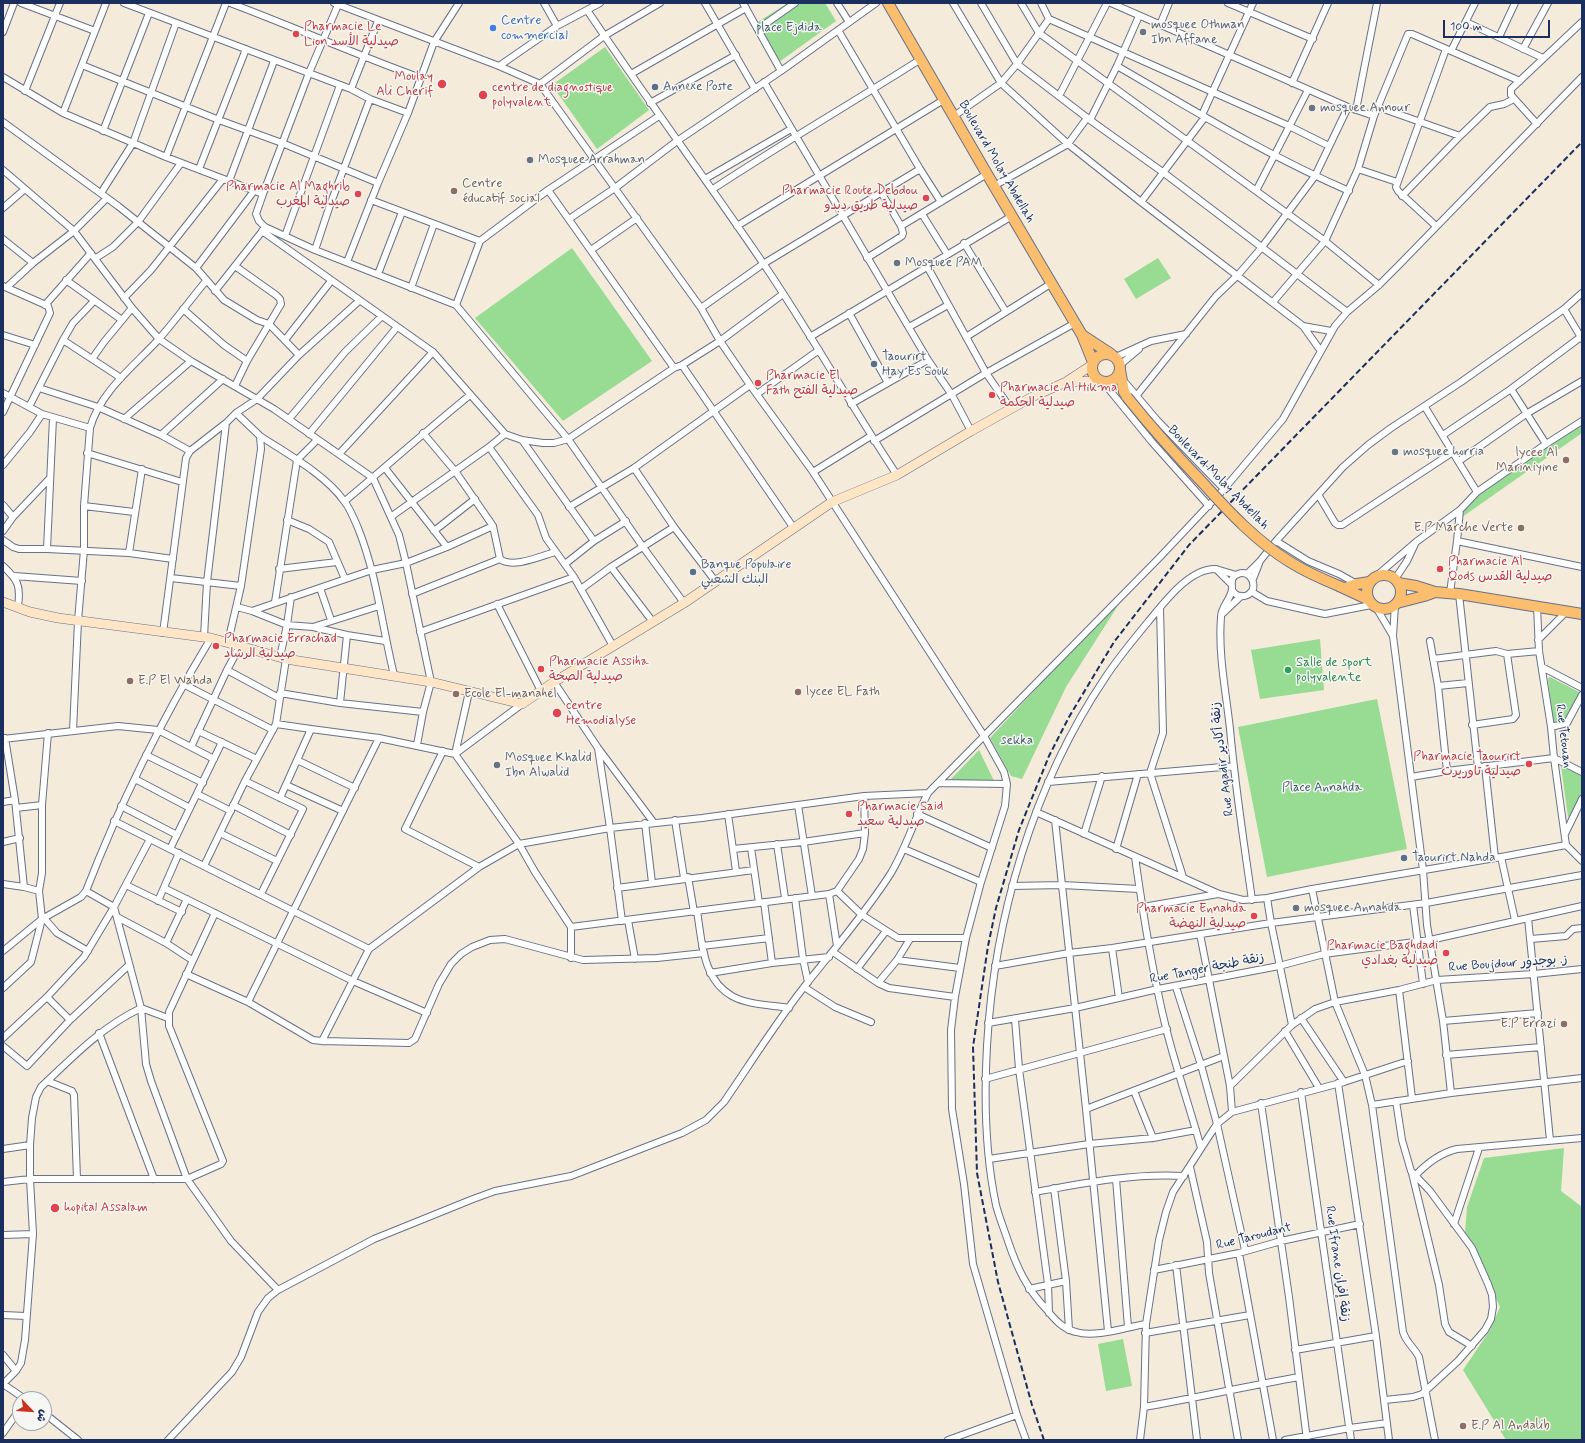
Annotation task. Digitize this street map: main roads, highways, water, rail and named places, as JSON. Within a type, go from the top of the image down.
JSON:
[{"type":"main road","name":"Boulevard Molay Abdellah","points":[[888,3],[945,99],[986,174],[1082,335],[1092,363]]},
{"type":"main road","name":"Boulevard Molay Abdellah","points":[[1082,335],[1118,365],[1129,395],[1151,427],[1212,494],[1254,536],[1289,562],[1303,570],[1342,587],[1372,604]]},
{"type":"main road","points":[[3,602],[43,615],[78,621],[164,633],[208,637],[283,658],[431,682],[522,704],[554,682],[684,603],[793,527],[832,502],[897,475],[1032,397],[1066,382],[1092,363],[1100,354],[1118,365],[1116,378],[1104,382],[1066,382]]},
{"type":"main road","points":[[1092,363],[1093,375],[1104,382]]},
{"type":"main road","name":"Boulevard Molay Abdellah","points":[[1104,382],[1129,395]]},
{"type":"main road","points":[[1342,587],[1372,580],[1384,575],[1397,581],[1435,592],[1537,606],[1582,614]]},
{"type":"main road","points":[[1372,580],[1366,593],[1372,604],[1386,610],[1396,604],[1435,592]]},
{"type":"main road","points":[[1396,604],[1401,591],[1397,581]]},
{"type":"railway","points":[[1044,1440],[1032,1405],[998,1282],[977,1173],[973,1047],[988,946],[996,908],[1019,830],[1049,756],[1069,717],[1114,642],[1189,545],[1582,142]]},
{"type":"place","name":"Centre commercial","points":[[493,28]]},
{"type":"place","name":"mosquee Othman Ibn Affane","points":[[1143,32]]},
{"type":"place","name":"Pharmacie Le Lion صيدلية الأسد","points":[[296,34]]},
{"type":"place","name":"Moulay Ali Cherif","points":[[442,84]]},
{"type":"place","name":"Annexe Poste","points":[[655,87]]},
{"type":"place","name":"centre de diagnostique polyvalent","points":[[483,95]]},
{"type":"place","name":"mosquee Annour","points":[[1312,108]]},
{"type":"place","name":"Mosquee Arrahman","points":[[530,160]]},
{"type":"place","name":"Centre éducatif social","points":[[454,191]]},
{"type":"place","name":"Pharmacie Al Maghrib صيدلية المغرب","points":[[358,194]]},
{"type":"place","name":"Pharmacie Route Debdou صيدلية طريق دبدو","points":[[926,198]]},
{"type":"place","name":"Mosquee PAM","points":[[897,263]]},
{"type":"place","name":"Taourirt Hay Es Souk","points":[[874,364]]},
{"type":"place","name":"Pharmacie El Fath صيدلية الفتح","points":[[758,383]]},
{"type":"place","name":"Pharmacie Al Hikma صيدلية الحكمة","points":[[992,395]]},
{"type":"place","name":"mosquee horria","points":[[1395,452]]},
{"type":"place","name":"lycee Al Mariniyine","points":[[1566,460]]},
{"type":"place","name":"E.P Marche Verte","points":[[1521,528]]},
{"type":"place","name":"Pharmacie Al Qods صيدلية القدس","points":[[1440,569]]},
{"type":"place","name":"Banque Populaire البنك الشعبي","points":[[693,572]]},
{"type":"place","name":"Pharmacie Errachad صيدلية الرشاد","points":[[216,646]]},
{"type":"place","name":"Pharmacie Assiha صيدلية الصحة","points":[[541,669]]},
{"type":"place","name":"Salle de sport polyvalente","points":[[1288,670]]},
{"type":"place","name":"E.P El Wahda","points":[[130,681]]},
{"type":"place","name":"lycee EL Fath","points":[[798,692]]},
{"type":"place","name":"Ecole El-manahel","points":[[456,694]]},
{"type":"place","name":"centre Hemodialyse","points":[[557,713]]},
{"type":"place","name":"Pharmacie Taourirt صيدلية تاوريرت","points":[[1529,764]]},
{"type":"place","name":"Mosquee Khalid Ibn Alwalid","points":[[497,765]]},
{"type":"place","name":"Pharmacie Said صيدلية سعيد","points":[[849,814]]},
{"type":"place","name":"Taourirt Nahda","points":[[1404,858]]},
{"type":"place","name":"mosquee Annahda","points":[[1296,908]]},
{"type":"place","name":"Pharmacie Ennahda صيدلية النهضة","points":[[1254,916]]},
{"type":"place","name":"Pharmacie Baghdadi صيدلية بغدادي","points":[[1446,953]]},
{"type":"place","name":"E.P Errazi","points":[[1564,1024]]},
{"type":"place","name":"hopital Assalam","points":[[55,1208]]},
{"type":"place","name":"E.P Al Andalib","points":[[1463,1426]]},
{"type":"park label","name":"place Ejdida","points":[[789,28]]},
{"type":"park label","name":"sekka","points":[[1017,741]]},
{"type":"park label","name":"Place Annahda","points":[[1322,788]]}]
